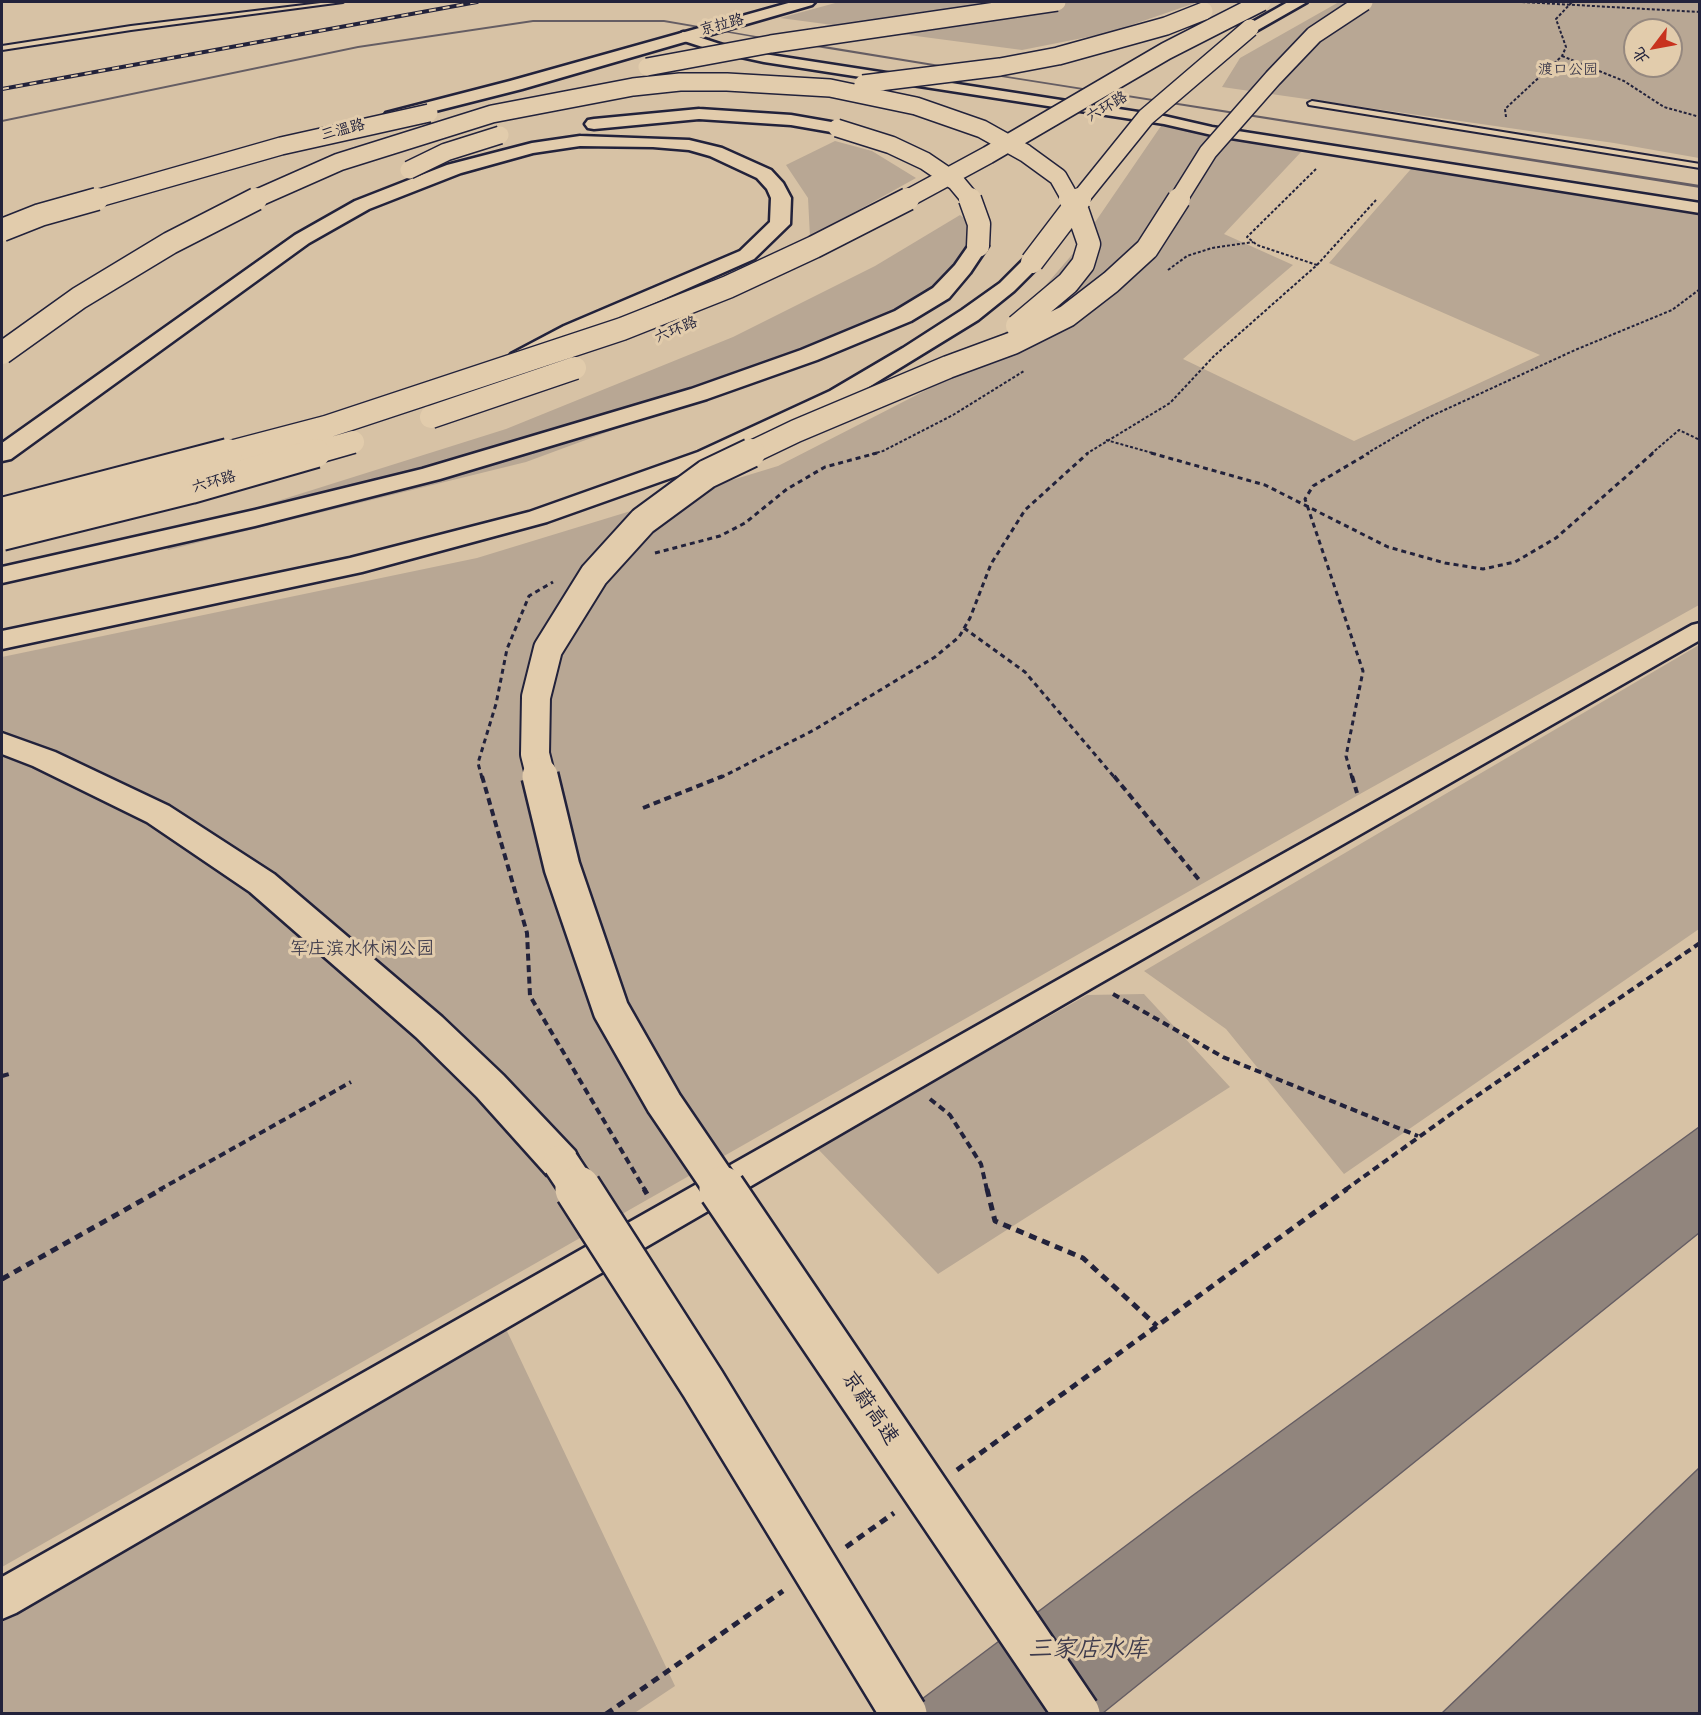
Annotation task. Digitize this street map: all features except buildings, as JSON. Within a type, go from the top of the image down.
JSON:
[{"type":"highway","name":"京拉路","points":[[682,36],[807,2]]},
{"type":"highway","points":[[2,230],[40,215],[281,146],[475,102],[602,75],[771,44],[1057,2]]},
{"type":"highway","points":[[582,116],[677,101],[880,82],[1000,67],[1117,41],[1166,26],[1228,2]]},
{"type":"highway","name":"六环路","points":[[2,512],[326,427],[622,329],[728,287],[814,247],[988,155],[1166,51],[1262,2]]},
{"type":"highway","name":"六环路","points":[[685,327],[851,251],[1006,168],[1175,67],[1299,2]]},
{"type":"highway","points":[[948,367],[1013,343],[1067,316],[1111,282],[1147,249],[1208,152],[1273,78],[1314,34],[1364,2]]},
{"type":"highway","points":[[2,640],[352,566],[538,517],[707,457],[838,396],[911,353],[1007,287],[1032,262],[1099,173],[1146,117],[1250,28]]},
{"type":"highway","name":"三温路","points":[[2,219],[493,91],[682,36]]},
{"type":"highway","points":[[2,353],[80,298],[170,243],[257,198],[339,162],[492,114],[564,99],[633,87],[680,82],[727,82],[830,88],[916,106],[982,129],[1025,153],[1058,177],[1078,212],[1089,244],[1083,264],[1068,283],[1038,310],[948,367]]},
{"type":"highway","points":[[2,574],[255,518],[431,474],[699,394],[809,355],[903,316],[941,293],[963,269],[978,246],[979,224],[973,202],[956,182],[925,161],[891,145],[837,128],[791,120],[699,114],[603,122],[506,141],[409,170]]},
{"type":"highway","points":[[2,454],[352,204],[409,170],[446,152],[520,130]]},
{"type":"highway","points":[[2,440],[287,236],[352,204],[494,157],[532,148],[580,141],[689,145],[716,152],[739,162],[764,174],[776,186],[782,198],[780,224],[747,255],[572,332],[491,373]]},
{"type":"highway","points":[[408,424],[596,361]]},
{"type":"highway","name":"京蔚高速","points":[[948,367],[796,431],[707,474],[644,521],[594,575],[548,649],[536,697],[535,754],[562,867],[611,1010],[664,1103],[1077,1713]]},
{"type":"highway","name":"六环路","points":[[2,536],[191,489],[376,434]]},
{"type":"highway","points":[[2,743],[44,759],[158,814],[262,883],[429,1027],[490,1086],[561,1163],[703,1384],[904,1713]]},
{"type":"highway","points":[[2,750],[44,759]]},
{"type":"street","points":[[682,36],[723,49],[764,58],[1164,120],[1212,131],[1700,208]]},
{"type":"street","points":[[2,1599],[1087,977],[1700,630]]},
{"type":"lane","points":[[2,48],[131,28],[340,2]]},
{"type":"lane","points":[[1312,103],[1700,166]]},
{"type":"path","points":[[1522,2],[1700,12]]},
{"type":"path","points":[[1524,137],[1507,121],[1505,109],[1562,56],[1566,47],[1556,19],[1572,2]]},
{"type":"path","points":[[1562,56],[1624,81],[1664,107],[1700,117]]},
{"type":"path","points":[[1317,265],[1253,242],[1247,237],[1331,150]]},
{"type":"path","points":[[643,808],[720,778],[814,730],[935,657],[959,637],[991,564],[1025,510],[1093,448],[1170,403],[1214,356],[1317,265],[1376,200]]},
{"type":"path","points":[[1158,276],[1188,256],[1212,248],[1253,242]]},
{"type":"path","points":[[1365,819],[1346,756],[1363,671],[1305,499],[1313,486],[1427,418],[1575,350],[1672,310],[1700,289]]},
{"type":"path","points":[[652,554],[720,536],[745,523],[787,489],[825,467],[883,451],[953,415],[1028,367]]},
{"type":"path","points":[[1106,440],[1265,485],[1388,547],[1445,563],[1483,568],[1515,562],[1556,538],[1679,430],[1700,440]]},
{"type":"path","points":[[561,577],[529,596],[507,649],[496,704],[478,763],[527,933],[530,996],[663,1220]]},
{"type":"path","points":[[964,628],[1024,672],[1100,759],[1218,903]]},
{"type":"path","points":[[947,1476],[1419,1137],[1700,943]]},
{"type":"path","points":[[1087,977],[1137,1009],[1223,1057],[1419,1137]]},
{"type":"path","points":[[2,1076],[9,1074]]},
{"type":"path","points":[[908,1080],[950,1115],[981,1164],[995,1221],[1083,1258],[1157,1326]]},
{"type":"path","points":[[2,1279],[351,1082]]},
{"type":"path","points":[[841,1550],[899,1510]]},
{"type":"path","points":[[606,1713],[793,1584]]},
{"type":"green space","points":[[839,2],[1198,2],[1108,33],[1022,50],[780,18]]},
{"type":"green space","name":"渡口公园","points":[[1339,2],[1699,2],[1699,158],[1614,143],[1222,87],[1240,58]]},
{"type":"green space","name":"军庄滨水休闲公园","points":[[1163,123],[1302,151],[1224,234],[1293,265],[1183,359],[1354,441],[1540,355],[1329,263],[1417,162],[1699,206],[1699,605],[1360,794],[2,1567],[2,657],[477,558],[778,466],[979,363],[1076,250]]},
{"type":"green space","points":[[835,141],[872,151],[916,178],[810,237],[808,198],[786,165]]},
{"type":"green space","points":[[960,215],[970,222],[977,254],[889,328],[526,462],[168,550],[163,537],[506,429],[733,337],[875,266]]},
{"type":"green space","points":[[1699,645],[1699,929],[1344,1174],[1226,1029],[1144,971]]},
{"type":"green space","points":[[1144,994],[1230,1087],[938,1274],[817,1148],[1087,995]]},
{"type":"green space","points":[[506,1329],[675,1686],[633,1714],[2,1713],[2,1622]]},
{"type":"water","name":"三家店水库","points":[[1699,1127],[1699,1233],[1103,1713],[902,1714],[1192,1496]]},
{"type":"water","points":[[1699,1468],[1699,1713],[1442,1713]]},
{"type":"waterway","points":[[2,121],[358,47],[533,21],[664,21],[771,39]]},
{"type":"waterway","points":[[806,44],[952,68]]},
{"type":"waterway","points":[[989,74],[1700,187]]},
{"type":"railway","points":[[2,89],[477,2]]}]
